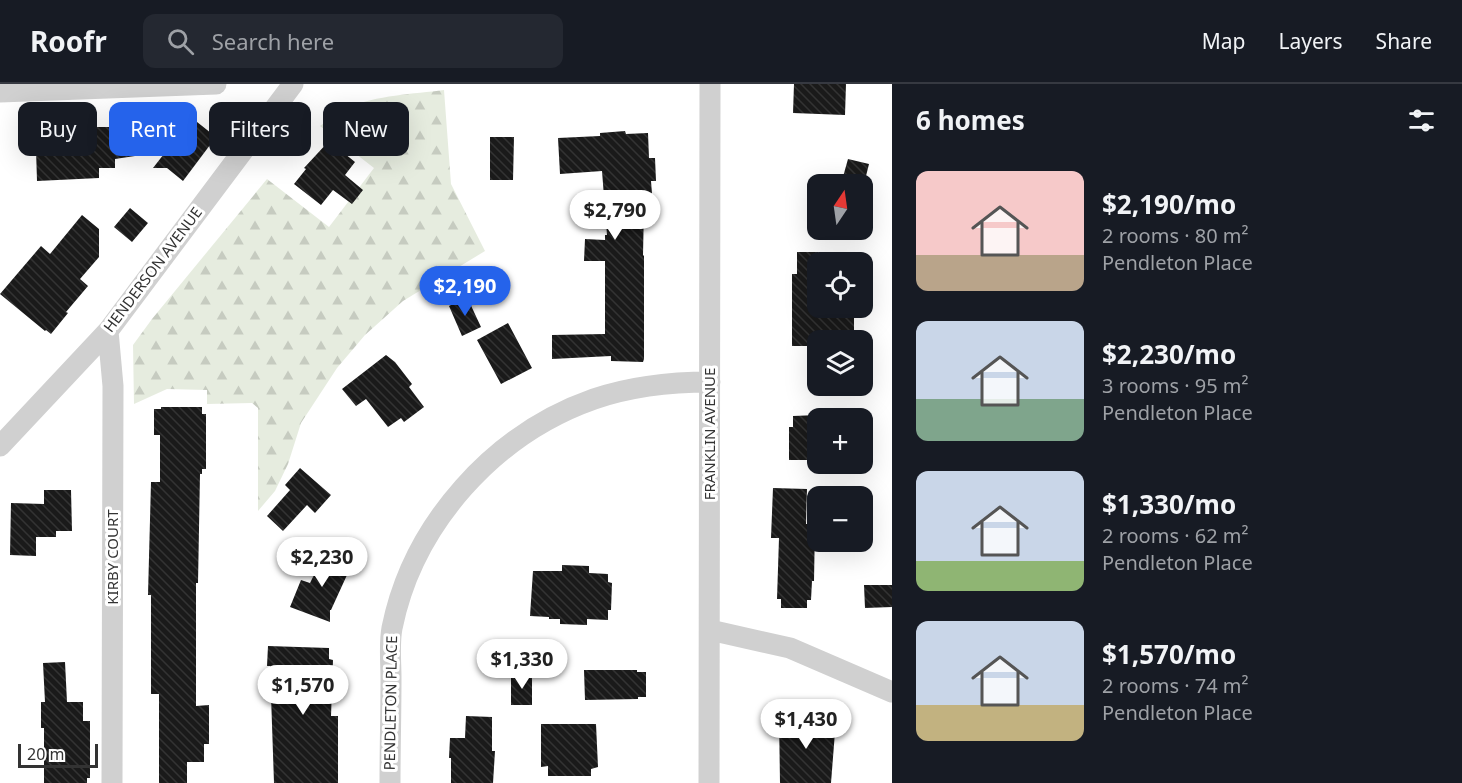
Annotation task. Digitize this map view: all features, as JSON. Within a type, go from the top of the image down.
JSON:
[{"type":"street","points":[[0,92],[216,84]]},
{"type":"street","name":"HENDERSON AVENUE","points":[[0,446],[108,331],[293,84]]},
{"type":"street","name":"FRANKLIN AVENUE","points":[[709,783],[710,84]]},
{"type":"street","name":"KIRBY COURT","points":[[108,331],[113,386],[112,783]]},
{"type":"street","name":"PENDLETON PLACE","points":[[390,783],[391,630],[414,563],[434,525],[456,496],[487,463],[519,438],[553,417],[594,399],[639,387],[677,382],[710,382]]},
{"type":"street","points":[[710,630],[790,648],[892,692]]},
{"type":"green space","points":[[444,90],[451,184],[485,251],[403,301],[365,335],[337,368],[301,423],[288,464],[275,491],[258,511],[258,408],[252,403],[207,404],[207,390],[167,389],[134,404],[133,345],[267,179],[329,227],[374,168],[359,156],[409,156],[409,102],[365,102]]},
{"type":"building","points":[[794,84],[846,84],[845,115],[793,113]]},
{"type":"building","points":[[197,122],[209,131],[209,146],[183,181],[167,168],[153,168],[162,156],[197,156]]},
{"type":"building","points":[[97,127],[109,127],[109,156],[135,156],[115,159],[115,168],[99,168],[99,178],[37,181],[36,156],[97,156]]},
{"type":"building","points":[[625,131],[626,134],[648,133],[649,158],[655,158],[656,181],[651,181],[653,206],[644,207],[644,359],[643,362],[611,361],[611,356],[552,359],[552,335],[605,334],[605,261],[584,261],[585,239],[605,240],[605,235],[607,235],[602,171],[560,174],[558,138],[600,136],[600,133]]},
{"type":"building","points":[[490,137],[514,137],[513,180],[490,180]]},
{"type":"building","points":[[323,147],[323,156],[348,156],[355,162],[345,175],[363,190],[352,204],[333,190],[321,205],[294,184],[306,169],[304,168]]},
{"type":"building","points":[[848,159],[869,164],[866,174],[844,174]]},
{"type":"building","points":[[130,208],[148,223],[132,242],[114,227]]},
{"type":"building","points":[[82,215],[99,229],[99,257],[80,279],[88,286],[51,334],[0,294],[41,246],[50,254]]},
{"type":"building","points":[[797,252],[807,252],[807,318],[854,318],[854,330],[807,330],[807,346],[792,346],[792,274],[797,274]]},
{"type":"building","points":[[467,297],[481,327],[462,336],[449,306]]},
{"type":"building","points":[[508,323],[532,368],[501,384],[477,340]]},
{"type":"building","points":[[386,355],[395,362],[412,384],[409,387],[424,407],[404,422],[401,418],[388,427],[366,399],[356,406],[342,389]]},
{"type":"building","points":[[161,407],[202,407],[202,414],[206,414],[206,469],[202,469],[202,474],[200,474],[198,583],[196,583],[196,706],[209,705],[209,744],[204,744],[204,762],[187,762],[187,783],[159,783],[159,694],[151,694],[151,595],[148,595],[151,482],[160,482],[160,435],[154,435],[154,409],[161,409]]},
{"type":"building","points":[[807,415],[807,460],[789,460],[789,427],[793,427],[793,416]]},
{"type":"building","points":[[300,468],[331,495],[315,513],[307,505],[283,531],[267,516],[290,490],[285,485]]},
{"type":"building","points":[[773,488],[807,489],[807,552],[815,552],[814,581],[812,581],[811,600],[807,600],[807,608],[781,608],[781,599],[777,599],[779,538],[771,538]]},
{"type":"building","points":[[44,490],[71,490],[72,531],[56,531],[56,537],[36,537],[36,556],[10,555],[11,503],[44,504]]},
{"type":"building","points":[[325,553],[352,564],[330,610],[330,622],[290,607],[301,580],[310,583]]},
{"type":"building","points":[[562,565],[589,566],[589,573],[608,574],[608,582],[612,583],[611,610],[608,610],[608,620],[587,619],[587,625],[560,624],[560,619],[530,616],[533,571],[562,571]]},
{"type":"building","points":[[864,585],[892,585],[892,607],[865,608]]},
{"type":"building","points":[[268,646],[329,648],[329,659],[333,660],[331,716],[338,716],[338,783],[274,783],[270,666],[267,666]]},
{"type":"building","points":[[65,662],[67,702],[83,702],[83,721],[90,721],[90,778],[87,778],[87,783],[44,783],[44,728],[41,728],[41,702],[45,702],[43,663]]},
{"type":"building","points":[[584,670],[646,672],[646,697],[585,700]]},
{"type":"building","points":[[511,674],[532,674],[532,705],[511,705]]},
{"type":"building","points":[[466,716],[492,717],[492,751],[495,751],[493,783],[451,783],[450,738],[465,738]]},
{"type":"building","points":[[779,717],[833,719],[833,732],[835,732],[831,783],[780,783]]},
{"type":"building","points":[[541,724],[596,724],[598,767],[591,769],[591,776],[548,776],[548,766],[541,767]]}]
